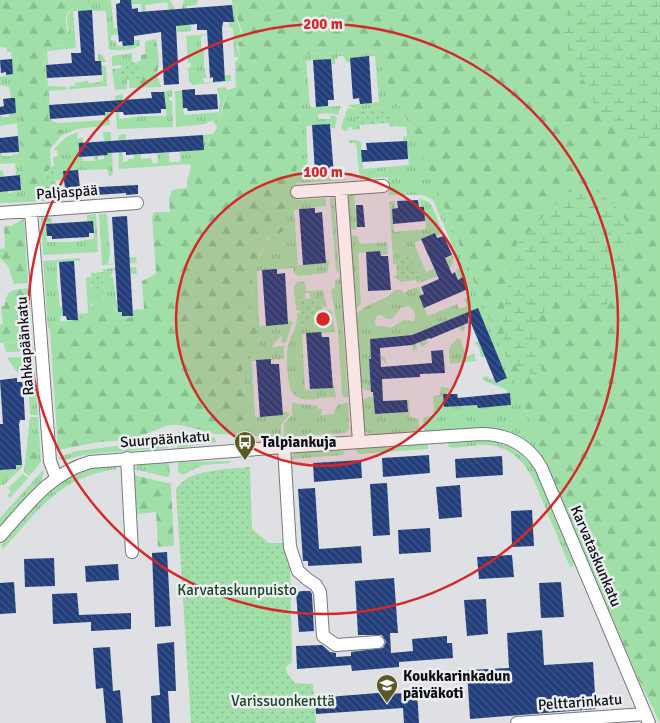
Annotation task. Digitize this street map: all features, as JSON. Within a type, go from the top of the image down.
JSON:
[{"type":"street","points":[[297,192],[383,186]]},
{"type":"street","points":[[341,188],[359,442]]},
{"type":"street","name":"Paljaspää","points":[[0,213],[137,203]]},
{"type":"street","name":"Rahkapäänkatu","points":[[31,210],[50,461],[56,477]]},
{"type":"street","name":"Suurpäänkatu","points":[[0,536],[37,494],[56,477],[70,469],[90,462],[482,434]]},
{"type":"street","name":"Karvataskunkatu","points":[[482,434],[497,435],[514,441],[536,459],[551,490],[647,718]]},
{"type":"street","points":[[284,447],[290,547],[298,571],[316,585],[320,592],[323,636],[336,644],[378,642]]},
{"type":"street","points":[[127,458],[132,552]]},
{"type":"street","name":"Pelttarinkatu","points":[[517,723],[647,718]]},
{"type":"green space","points":[[0,0],[112,0],[76,6],[67,14],[68,41],[45,51],[48,121],[54,127],[62,130],[62,135],[50,149],[51,167],[46,173],[41,195],[45,201],[26,202],[16,51],[8,46],[6,48],[0,47]]},
{"type":"green space","points":[[111,0],[114,28],[118,28],[118,34],[111,36],[111,40],[116,41],[117,46],[134,45],[134,40],[140,40],[140,45],[129,49],[109,50],[106,11],[73,11],[76,48],[47,51],[48,86],[66,87],[69,89],[70,86],[75,86],[75,83],[88,81],[89,84],[103,81],[101,61],[98,61],[98,53],[103,56],[106,62],[102,62],[102,65],[106,66],[107,86],[49,91],[50,118],[53,122],[59,123],[104,120],[105,107],[109,107],[110,125],[77,129],[62,135],[62,130],[54,127],[48,121],[45,50],[62,45],[69,31],[67,21],[68,14],[72,8],[86,2]]},
{"type":"green space","points":[[131,0],[170,0],[175,9],[169,10],[167,2],[145,5],[147,34],[144,33],[141,4],[131,4]]},
{"type":"green space","points":[[184,0],[198,0],[196,5],[186,6],[186,25],[191,25],[191,31],[177,32],[177,26]]},
{"type":"green space","points":[[232,0],[237,0],[236,14],[241,35],[237,46],[240,58],[238,61],[238,57],[234,57],[233,28],[229,27],[229,22],[233,21]]},
{"type":"green space","points":[[237,0],[660,0],[660,723],[637,676],[542,454],[431,174],[402,109],[391,95],[378,53],[373,51],[308,54],[301,59],[305,80],[303,100],[299,110],[302,135],[296,173],[297,201],[287,210],[284,230],[269,235],[254,267],[252,274],[253,295],[245,316],[260,336],[256,352],[249,355],[242,364],[244,389],[250,401],[248,415],[235,426],[216,434],[180,425],[169,425],[129,440],[99,442],[58,450],[50,329],[59,324],[90,315],[92,309],[91,297],[95,294],[110,304],[119,318],[130,318],[144,309],[142,281],[156,274],[152,217],[154,212],[170,212],[169,199],[172,190],[187,188],[191,167],[200,166],[205,158],[207,143],[217,126],[213,122],[221,112],[228,90],[236,87],[235,62],[240,58],[238,43],[241,41],[242,31],[236,15]]},
{"type":"green space","points":[[580,0],[660,0],[660,138],[638,147],[595,106],[588,87],[570,61],[564,36],[567,11]]},
{"type":"green space","points":[[210,34],[201,36],[201,48],[204,48],[204,67],[207,78],[203,78],[204,83],[225,81],[225,75],[231,75],[231,81],[192,85],[189,80],[188,68],[191,67],[191,63],[188,63],[186,36]]},
{"type":"green space","points":[[156,39],[159,62],[157,74],[161,87],[129,88],[129,80],[137,80],[138,64],[136,63],[141,60],[141,55],[145,54],[146,41]]},
{"type":"green space","points":[[7,46],[16,51],[26,202],[0,203],[0,192],[4,191],[0,170],[3,171],[5,191],[8,193],[21,190],[20,175],[16,175],[15,163],[0,164],[0,134],[2,156],[12,156],[19,152],[17,123],[0,126],[0,113],[2,117],[9,117],[9,114],[16,113],[15,98],[11,98],[9,87],[0,85],[0,77],[13,74],[11,52],[7,52]]},
{"type":"green space","points":[[373,51],[378,53],[391,95],[402,109],[431,174],[547,465],[538,452],[528,443],[506,432],[494,429],[424,431],[423,417],[434,416],[433,396],[440,395],[441,387],[449,388],[447,394],[443,395],[444,407],[511,405],[510,393],[507,393],[507,390],[482,378],[487,376],[490,379],[494,378],[497,383],[507,378],[494,346],[485,356],[481,357],[479,348],[475,343],[479,341],[481,346],[492,341],[478,308],[467,313],[469,318],[463,321],[464,331],[461,331],[456,318],[418,332],[422,341],[426,339],[428,343],[422,347],[419,343],[416,344],[417,349],[413,351],[411,335],[370,339],[371,349],[380,356],[385,357],[387,365],[381,358],[369,359],[371,391],[363,388],[355,315],[395,290],[402,290],[403,293],[419,287],[422,295],[419,296],[428,316],[457,304],[459,309],[467,306],[464,299],[470,296],[463,278],[459,279],[456,271],[459,267],[459,261],[433,200],[423,195],[389,195],[388,177],[360,179],[356,143],[349,143],[349,140],[361,142],[363,169],[409,165],[407,141],[403,141],[403,137],[407,136],[406,127],[392,126],[390,108],[358,110],[348,106],[379,102],[375,56],[350,58],[350,62],[347,62],[343,56],[338,56],[335,59],[335,64],[332,64],[331,59],[306,61],[310,107],[341,106],[338,115],[318,114],[318,119],[330,119],[331,115],[337,117],[335,128],[331,128],[330,124],[306,126],[308,171],[324,171],[324,176],[340,177],[339,172],[343,170],[345,180],[296,183],[302,135],[299,110],[303,100],[305,80],[301,59],[308,54]],"holes":[[[410,307],[415,314],[414,321],[403,320],[391,328],[376,326],[376,316],[381,315],[387,319],[392,319],[401,308]]]},
{"type":"green space","points":[[132,53],[132,62],[124,62],[121,65],[112,66],[112,56]]},
{"type":"green space","points":[[124,62],[138,64],[139,80],[128,80],[121,74],[121,65]]},
{"type":"green space","points":[[121,68],[122,74],[127,79],[127,89],[115,90],[112,69]]},
{"type":"green space","points":[[225,87],[228,90],[217,120],[206,124],[176,127],[175,91],[188,90],[182,96],[184,115],[219,112],[220,101],[217,88]]},
{"type":"green space","points":[[172,90],[172,97],[169,97],[169,100],[172,101],[173,127],[117,129],[115,96],[123,94],[123,100],[118,101],[119,119],[166,116],[165,98],[159,98],[159,92]]},
{"type":"green space","points":[[348,108],[358,110],[390,108],[393,127],[390,127],[389,123],[360,125],[360,130],[357,129],[356,112],[347,110]]},
{"type":"green space","points":[[347,110],[356,112],[356,130],[353,130],[352,127],[344,131],[341,127]]},
{"type":"green space","points":[[78,132],[77,138],[83,138],[83,143],[79,143],[79,157],[82,157],[83,161],[95,161],[94,156],[98,156],[98,160],[104,159],[104,155],[107,155],[107,142],[104,141],[103,132],[111,132],[111,141],[108,141],[112,146],[113,174],[109,177],[108,169],[64,171],[64,181],[56,180],[53,157],[58,156],[57,150],[54,149],[66,137]]},
{"type":"green space","points":[[126,134],[126,140],[121,141],[123,162],[128,161],[128,159],[134,159],[134,155],[141,154],[141,159],[151,158],[153,164],[158,163],[157,153],[169,153],[169,162],[180,162],[180,152],[203,150],[203,135],[214,135],[208,140],[206,159],[200,166],[191,167],[190,164],[119,169],[119,135]]},
{"type":"green space","points":[[54,166],[57,194],[41,195],[45,177],[51,167]]},
{"type":"green space","points":[[597,191],[621,211],[631,233],[622,272],[604,309],[586,303],[552,299],[536,324],[542,350],[541,377],[520,370],[503,353],[504,309],[517,244],[567,192]]},
{"type":"green space","points":[[354,194],[357,227],[355,230],[349,228],[347,195]]},
{"type":"green space","points":[[326,198],[326,206],[294,210],[298,265],[326,263],[326,260],[329,260],[328,272],[299,276],[294,273],[293,268],[257,271],[259,326],[288,324],[288,321],[292,323],[286,343],[282,343],[282,336],[271,347],[284,346],[284,359],[252,361],[255,417],[275,416],[283,412],[289,412],[289,415],[281,425],[281,437],[216,434],[235,426],[248,415],[250,401],[244,389],[242,364],[249,355],[256,352],[261,338],[245,316],[253,295],[252,274],[254,267],[270,235],[277,233],[285,211],[291,204],[297,200]]},
{"type":"green space","points":[[330,198],[334,198],[339,273],[336,270]]},
{"type":"green space","points":[[419,198],[431,204],[443,232],[437,236],[414,243],[426,272],[447,263],[446,259],[453,256],[453,262],[448,270],[422,282],[410,256],[393,258],[389,201],[395,201],[396,209],[392,209],[394,232],[426,229],[424,207],[420,207]]},
{"type":"green space","points":[[96,214],[98,252],[43,255],[41,218],[51,218],[52,224],[46,224],[47,242],[71,242],[94,239],[93,221],[87,221],[87,215]]},
{"type":"green space","points":[[99,214],[107,214],[110,252],[108,264],[130,263],[129,257],[136,257],[137,263],[102,265]]},
{"type":"green space","points":[[24,219],[28,283],[14,284],[8,266],[0,258],[0,249],[5,248],[4,226],[11,226]]},
{"type":"green space","points":[[352,235],[357,236],[360,244],[387,242],[388,254],[381,255],[380,251],[358,253],[361,304],[355,310],[357,302],[354,296],[349,237]]},
{"type":"green space","points":[[410,256],[422,282],[417,283],[416,280],[400,282],[397,278],[394,278],[397,275],[396,264],[393,264],[393,258]]},
{"type":"green space","points":[[79,258],[80,261],[57,262],[57,287],[60,307],[63,307],[63,316],[60,317],[60,321],[74,320],[59,324],[50,329],[48,328],[43,261]]},
{"type":"green space","points":[[136,267],[137,274],[131,274],[130,269],[113,270],[110,277],[113,277],[118,312],[122,312],[122,316],[133,316],[133,310],[144,309],[130,318],[119,318],[115,308],[108,304],[103,297],[90,303],[92,309],[90,315],[78,319],[78,314],[88,313],[86,277],[91,277],[92,292],[104,292],[103,269]]},
{"type":"green space","points":[[103,272],[104,292],[92,292],[91,273]]},
{"type":"green space","points":[[340,278],[345,321],[343,324],[348,397],[342,395],[338,331],[331,289],[335,288],[335,281]]},
{"type":"green space","points":[[302,281],[305,283],[306,291],[323,290],[327,307],[322,307],[321,298],[310,298],[310,293],[305,293],[305,299],[299,300],[300,310],[296,310],[294,287],[297,282]]},
{"type":"green space","points":[[29,288],[32,341],[0,343],[0,325],[3,324],[1,307],[5,305],[9,293]]},
{"type":"green space","points":[[321,297],[323,321],[301,323],[299,300]]},
{"type":"green space","points":[[322,310],[331,310],[335,332],[302,334],[305,390],[334,385],[336,397],[310,400],[301,399],[290,389],[287,362],[289,341],[295,327],[297,313],[310,312],[311,322],[323,321]]},
{"type":"green space","points":[[460,338],[466,357],[474,353],[476,361],[450,364],[450,346]]},
{"type":"green space","points":[[32,341],[33,351],[7,352],[5,350],[4,343]]},
{"type":"green space","points":[[33,356],[38,415],[30,415],[28,382],[26,382],[25,371],[17,372],[7,358]]},
{"type":"green space","points":[[368,397],[376,397],[378,402],[374,402],[375,414],[408,412],[407,399],[409,399],[410,417],[419,419],[419,431],[372,435],[364,431],[358,403]]},
{"type":"green space","points":[[292,403],[318,406],[318,409],[323,409],[321,415],[333,414],[338,404],[348,403],[349,430],[345,433],[284,437],[284,424],[292,415]]},
{"type":"green space","points":[[30,417],[38,417],[41,462],[29,476],[24,472]]},
{"type":"green space","points":[[179,431],[215,438],[216,442],[177,448],[177,434]]},
{"type":"green space","points":[[164,434],[166,435],[168,448],[101,453],[65,460],[57,458],[76,451],[134,444]]},
{"type":"green space","points":[[30,438],[38,439],[38,442],[36,464],[32,468],[27,462]]},
{"type":"green space","points":[[481,440],[506,445],[519,453],[531,465],[536,472],[575,563],[573,566],[570,567],[535,483],[520,460],[507,450],[490,445],[448,447],[449,442]]},
{"type":"green space","points":[[426,443],[428,449],[358,454],[356,450],[357,448]]},
{"type":"green space","points":[[343,448],[344,455],[291,459],[295,452]]},
{"type":"green space","points":[[230,461],[230,463],[203,465],[183,475],[178,472],[178,462]]},
{"type":"green space","points":[[169,462],[170,475],[167,477],[134,469],[139,464]]},
{"type":"green space","points":[[16,465],[22,465],[22,467],[4,485],[0,485],[0,470],[16,469]]},
{"type":"green space","points":[[108,465],[115,466],[118,469],[98,473],[66,487],[40,508],[3,549],[1,545],[49,491],[72,475]]},
{"type":"green space","name":"Karvataskunpuisto","points":[[250,467],[252,529],[269,543],[285,543],[290,547],[292,662],[286,667],[287,673],[295,683],[313,684],[316,723],[191,723],[176,490],[181,483],[198,474],[209,471]]},
{"type":"green space","points":[[44,469],[42,480],[0,527],[0,518]]},
{"type":"green space","points":[[23,474],[28,478],[10,498],[7,495],[11,492],[8,488]]},
{"type":"green space","points":[[134,475],[171,484],[174,546],[158,547],[156,512],[137,514]]},
{"type":"building","points":[[120,0],[131,0],[132,9],[138,8],[138,12],[232,5],[234,22],[223,22],[222,29],[225,81],[213,82],[213,77],[210,78],[207,30],[197,30],[197,24],[176,26],[179,84],[164,85],[161,32],[134,36],[134,45],[123,46],[122,41],[119,42],[117,23],[116,4],[120,3]]},
{"type":"building","points":[[92,10],[95,61],[101,61],[102,75],[47,78],[46,65],[72,63],[71,53],[81,53],[78,11]]},
{"type":"building","points":[[369,56],[372,103],[360,104],[359,98],[353,99],[350,58]]},
{"type":"building","points":[[12,59],[13,74],[6,75],[6,72],[1,73],[0,60]]},
{"type":"building","points":[[331,59],[334,100],[328,100],[328,106],[316,107],[313,60]]},
{"type":"building","points":[[195,89],[195,95],[217,94],[218,109],[188,111],[187,108],[183,108],[182,90]]},
{"type":"building","points":[[151,92],[164,92],[166,109],[161,109],[161,113],[124,115],[123,112],[105,112],[105,115],[50,119],[49,105],[152,98]]},
{"type":"building","points":[[15,98],[16,113],[0,115],[0,107],[4,106],[3,99]]},
{"type":"building","points":[[330,124],[334,176],[324,176],[324,171],[315,172],[312,125]]},
{"type":"building","points":[[203,135],[204,150],[126,155],[126,152],[107,153],[108,155],[79,157],[79,143]]},
{"type":"building","points":[[18,136],[19,152],[0,153],[0,138]]},
{"type":"building","points":[[407,141],[408,159],[362,162],[361,150],[367,150],[366,143]]},
{"type":"building","points":[[78,170],[80,188],[138,185],[138,194],[66,197],[63,171]]},
{"type":"building","points":[[20,175],[21,190],[0,192],[0,177]]},
{"type":"building","points":[[418,200],[419,207],[424,207],[425,221],[393,224],[392,209],[398,208],[397,201]]},
{"type":"building","points":[[356,205],[363,205],[365,227],[357,227]]},
{"type":"building","points":[[315,208],[315,213],[322,212],[326,263],[303,265],[299,209]]},
{"type":"building","points":[[127,216],[133,316],[122,316],[122,312],[118,312],[112,217]]},
{"type":"building","points":[[93,221],[94,233],[89,233],[89,237],[52,239],[52,236],[47,236],[46,224]]},
{"type":"building","points":[[435,233],[437,238],[444,236],[452,255],[445,258],[452,274],[455,272],[458,280],[463,277],[468,289],[424,308],[419,296],[424,294],[421,287],[439,279],[421,239]]},
{"type":"building","points":[[380,251],[381,256],[388,256],[391,290],[368,291],[366,252]]},
{"type":"building","points":[[74,261],[78,320],[67,320],[66,316],[63,316],[59,262]]},
{"type":"building","points":[[277,269],[277,274],[285,273],[288,324],[266,326],[262,270]]},
{"type":"building","points":[[478,308],[507,378],[496,383],[468,316],[468,323],[430,339],[412,345],[380,348],[381,367],[432,363],[431,351],[443,350],[445,373],[420,374],[420,377],[382,379],[383,401],[407,400],[408,412],[375,414],[373,392],[371,392],[370,339],[412,335]]},
{"type":"building","points":[[321,332],[322,337],[329,337],[333,388],[310,389],[306,333]]},
{"type":"building","points":[[271,359],[271,364],[279,364],[283,415],[260,417],[256,360]]},
{"type":"building","points":[[17,378],[17,382],[23,382],[25,420],[20,420],[19,424],[22,465],[16,465],[16,469],[0,470],[0,424],[3,424],[0,380]]},
{"type":"building","points":[[510,393],[511,405],[478,408],[477,405],[444,407],[443,394],[457,394],[458,398]]},
{"type":"building","points":[[429,455],[430,473],[383,477],[382,458]]},
{"type":"building","points":[[502,456],[503,475],[456,478],[455,459]]},
{"type":"building","points":[[361,460],[362,478],[314,482],[313,463]]},
{"type":"building","points":[[387,483],[390,535],[373,536],[370,484]]},
{"type":"building","points":[[460,485],[462,517],[439,519],[436,487]]},
{"type":"building","points":[[315,488],[319,549],[361,546],[362,563],[308,566],[308,561],[303,561],[298,489]]},
{"type":"building","points":[[532,510],[534,546],[512,547],[511,511]]},
{"type":"building","points":[[430,528],[431,552],[399,554],[398,530]]},
{"type":"building","points":[[167,552],[171,626],[155,627],[152,553]]},
{"type":"building","points":[[512,555],[514,577],[479,579],[477,557]]},
{"type":"building","points":[[54,558],[55,586],[25,587],[24,559]]},
{"type":"building","points":[[118,564],[119,580],[86,582],[85,566]]},
{"type":"building","points":[[394,578],[398,633],[390,633],[391,653],[413,651],[412,639],[447,636],[447,643],[452,643],[453,658],[399,662],[399,667],[352,671],[351,665],[297,669],[296,646],[322,645],[330,652],[336,653],[336,657],[351,656],[351,652],[383,648],[386,642],[382,635],[358,635],[355,581]]},
{"type":"building","points":[[14,582],[16,613],[0,614],[0,583]]},
{"type":"building","points":[[561,582],[564,617],[541,618],[539,583]]},
{"type":"building","points":[[310,591],[312,594],[314,631],[299,632],[296,592]]},
{"type":"building","points":[[77,593],[79,615],[131,613],[131,629],[91,631],[91,622],[53,624],[52,594]]},
{"type":"building","points":[[486,599],[488,634],[467,636],[464,600]]},
{"type":"building","points":[[542,630],[544,665],[593,662],[596,709],[470,719],[467,670],[509,668],[507,633]]},
{"type":"building","points":[[174,642],[176,691],[168,691],[170,723],[152,723],[151,696],[160,695],[157,644]]},
{"type":"building","points":[[110,647],[113,691],[120,690],[123,723],[106,723],[103,688],[96,689],[93,648]]},
{"type":"building","points":[[390,692],[391,694],[417,692],[419,723],[404,723],[403,708],[316,714],[315,698]]},
{"type":"place","name":"Talpiankuja","points":[[245,461]]},
{"type":"place","name":"Koukkarinkadun päiväkoti","points":[[387,704]]},
{"type":"park label","name":"Varissuonkenttä","points":[[283,701]]}]
